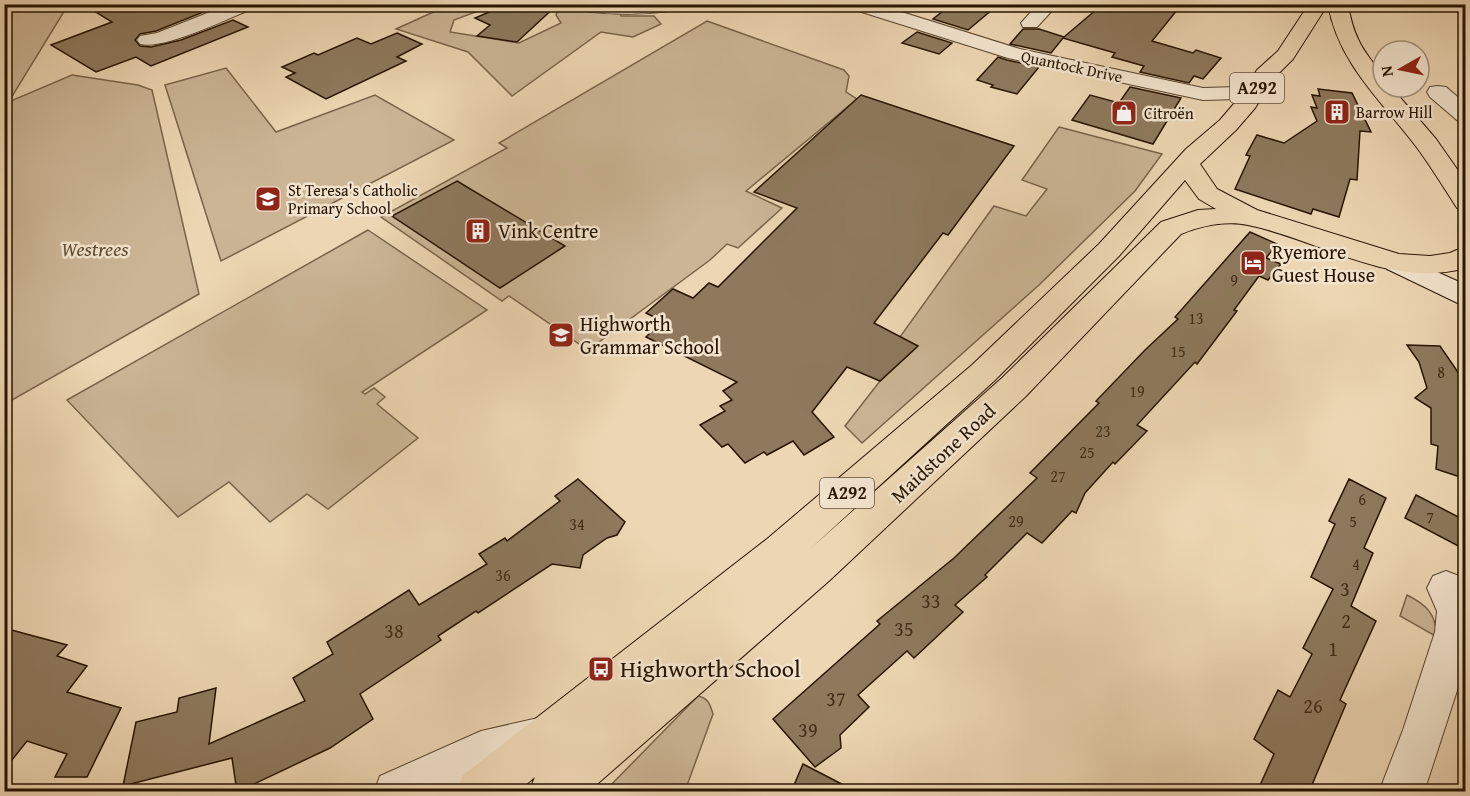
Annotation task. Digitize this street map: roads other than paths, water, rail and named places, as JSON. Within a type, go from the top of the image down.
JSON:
[{"type":"main road","name":"Maidstone Road","points":[[480,792],[781,551],[983,373],[1109,250],[1187,165],[1228,125],[1265,75],[1286,55],[1319,4]]},
{"type":"main road","points":[[1338,4],[1339,21],[1364,65],[1428,145],[1466,202]]},
{"type":"main road","name":"A292","points":[[1187,165],[1208,194],[1248,216],[1397,263],[1430,265],[1458,261],[1466,255]]},
{"type":"main road","name":"Maidstone Road","points":[[561,787],[816,568],[1014,387],[1171,228],[1198,218],[1248,216]]},
{"type":"street","points":[[573,4],[630,9],[680,4]]},
{"type":"street","name":"Quantock Drive","points":[[855,4],[899,10],[1014,54],[1203,93],[1238,93],[1256,89]]},
{"type":"street","points":[[147,40],[161,38],[241,5]]},
{"type":"street","points":[[1438,92],[1466,116]]},
{"type":"street","points":[[1203,93],[1216,105],[1228,125]]},
{"type":"street","points":[[1397,263],[1466,297]]},
{"type":"street","points":[[1401,792],[1424,730],[1455,632],[1456,611],[1446,588]]},
{"type":"street","points":[[396,792],[481,753],[547,737]]},
{"type":"place","name":"Barrow Hill","points":[[1337,112]]},
{"type":"place","name":"Citroën","points":[[1124,113]]},
{"type":"place","name":"St Teresa's Catholic Primary School","points":[[268,199]]},
{"type":"place","name":"Vink Centre","points":[[478,231]]},
{"type":"place","name":"Ryemore Guest House","points":[[1253,263]]},
{"type":"place","name":"Highworth Grammar School","points":[[561,335]]},
{"type":"place","name":"Highworth School","points":[[601,669]]},
{"type":"park label","name":"Westrees","points":[[95,249]]}]
